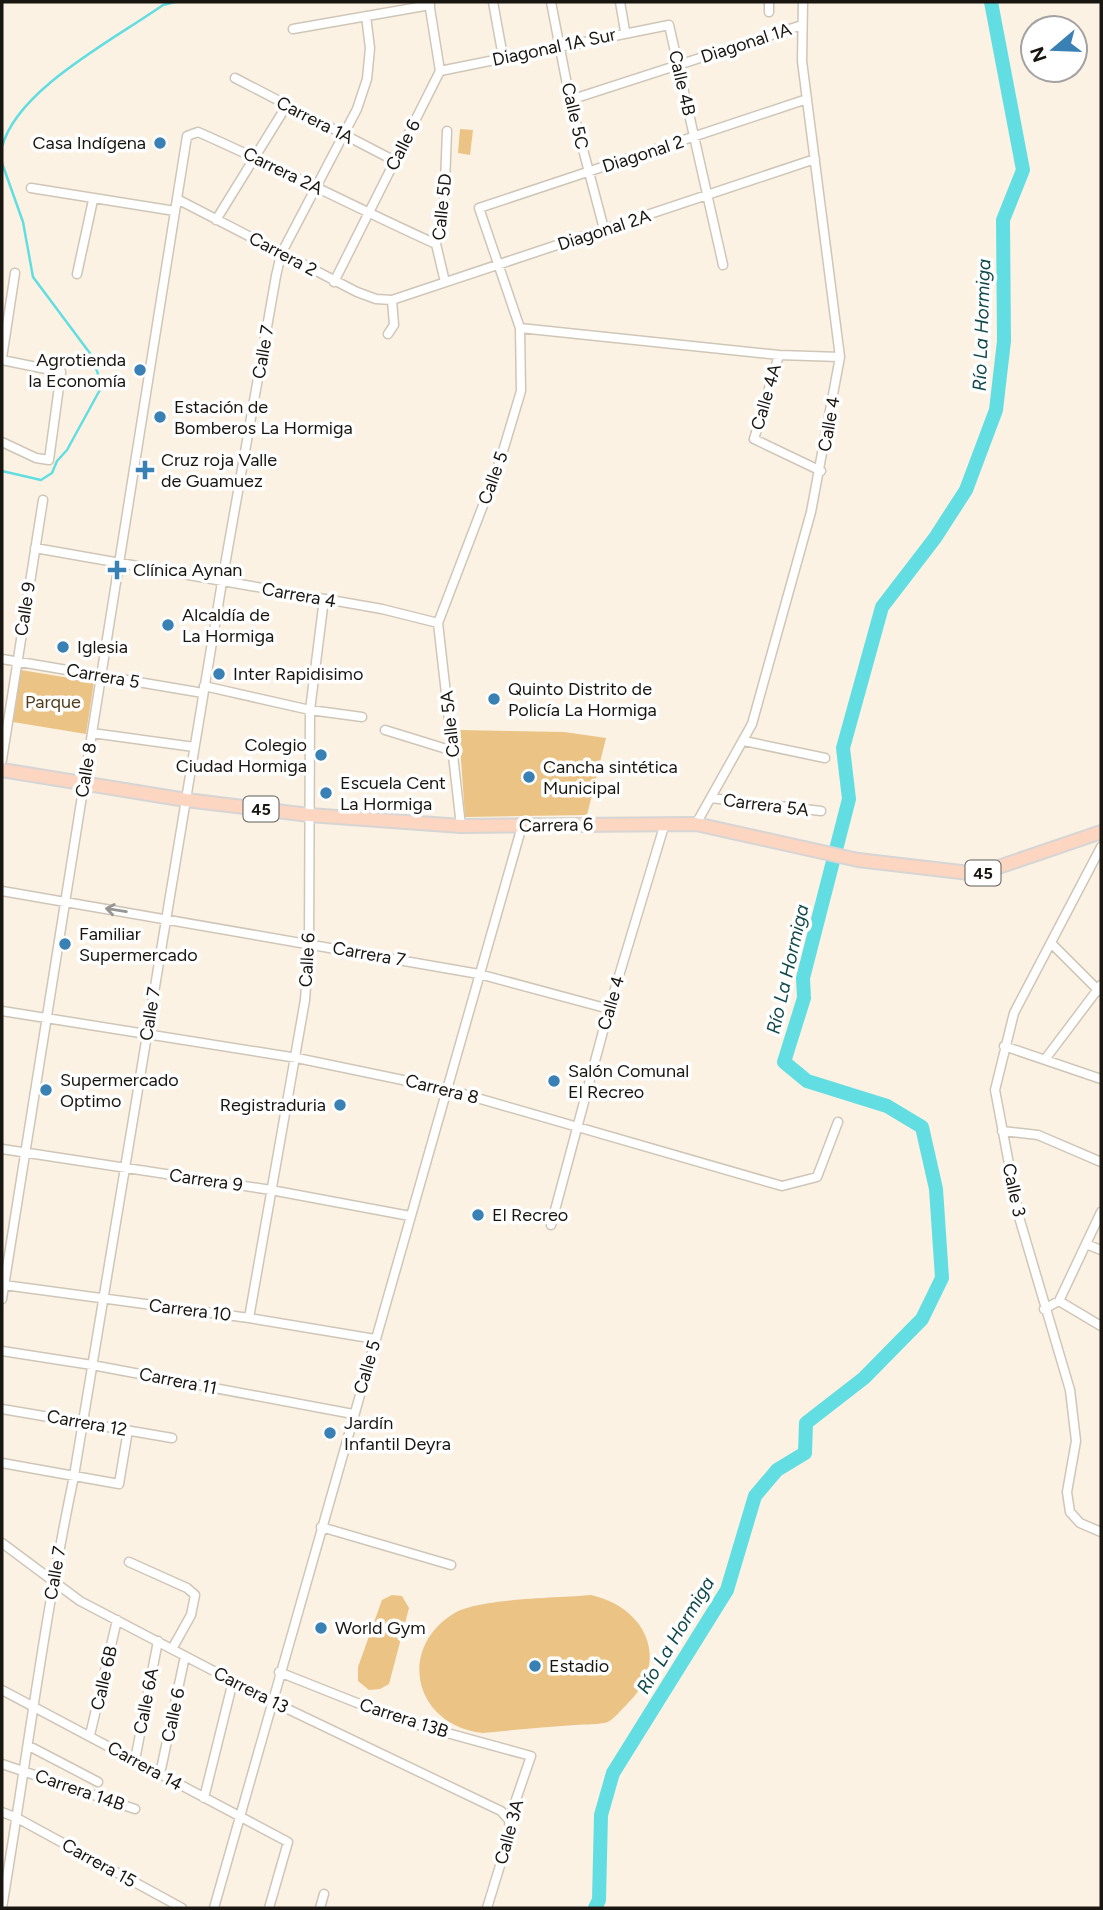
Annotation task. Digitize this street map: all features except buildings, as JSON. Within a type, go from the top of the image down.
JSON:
[{"type":"main road","name":"Carrera 6","points":[[2,770],[186,800],[309,815],[461,826],[696,824],[859,860],[978,874],[1101,832]]},
{"type":"street","points":[[493,2],[503,57]]},
{"type":"street","name":"Calle 5C","points":[[551,2],[570,100],[604,229]]},
{"type":"street","points":[[620,2],[625,32]]},
{"type":"street","points":[[769,2],[769,12]]},
{"type":"street","name":"Calle 4","points":[[696,824],[752,724],[821,471],[840,358],[802,61],[803,2]]},
{"type":"street","points":[[293,29],[429,4],[440,71]]},
{"type":"street","name":"Calle 7","points":[[2,1907],[6,1860],[25,1772],[52,1580],[74,1476],[194,747],[281,254],[357,109],[367,79],[370,48],[366,16]]},
{"type":"street","name":"Diagonal 1A Sur","points":[[440,71],[669,25]]},
{"type":"street","name":"Calle 4B","points":[[669,25],[723,265]]},
{"type":"street","name":"Diagonal 1A","points":[[570,100],[802,25]]},
{"type":"street","name":"Calle 6","points":[[334,282],[440,71]]},
{"type":"street","name":"Carrera 1A","points":[[235,78],[395,161]]},
{"type":"street","name":"Diagonal 2","points":[[496,265],[479,208],[807,99]]},
{"type":"street","points":[[216,220],[287,106]]},
{"type":"street","name":"Calle 5D","points":[[445,282],[436,244],[444,209],[447,131]]},
{"type":"street","name":"Carrera 2A","points":[[177,199],[187,136],[192,132],[255,157],[368,214],[436,244]]},
{"type":"street","name":"Diagonal 2A","points":[[392,300],[815,159]]},
{"type":"street","points":[[31,188],[175,211]]},
{"type":"street","name":"Calle 8","points":[[2,1299],[177,199]]},
{"type":"street","name":"Carrera 2","points":[[177,199],[334,282],[376,299],[392,300]]},
{"type":"street","points":[[78,274],[93,200]]},
{"type":"street","points":[[496,265],[520,328],[779,355],[840,358]]},
{"type":"street","points":[[2,442],[36,458],[49,460],[61,372],[2,359],[15,273]]},
{"type":"street","points":[[388,334],[394,325],[392,300]]},
{"type":"street","name":"Calle 5","points":[[438,623],[500,461],[521,391],[520,328]]},
{"type":"street","name":"Calle 4A","points":[[779,355],[754,439],[821,471]]},
{"type":"street","name":"Calle 9","points":[[2,760],[43,500]]},
{"type":"street","name":"Carrera 4","points":[[35,548],[324,599],[438,623]]},
{"type":"street","name":"Calle 6","points":[[249,1318],[297,1058],[309,944],[310,710],[324,599]]},
{"type":"street","name":"Calle 5A","points":[[438,623],[461,826]]},
{"type":"street","name":"Carrera 5","points":[[2,659],[362,717]]},
{"type":"street","points":[[385,730],[453,751]]},
{"type":"street","points":[[92,733],[194,747]]},
{"type":"street","points":[[744,741],[825,758]]},
{"type":"street","name":"Carrera 5A","points":[[711,799],[821,811]]},
{"type":"street","name":"Calle 4","points":[[551,1225],[609,1009],[665,823]]},
{"type":"street","name":"Calle 5","points":[[214,1908],[238,1816],[522,826]]},
{"type":"street","name":"Calle 3","points":[[1101,848],[1014,1013],[995,1090],[1019,1217],[1070,1391],[1076,1441],[1067,1492],[1070,1512],[1080,1523],[1101,1532]]},
{"type":"street","name":"Carrera 7","points":[[2,891],[480,974],[609,1009]]},
{"type":"street","points":[[1046,1058],[1100,989],[1052,944]]},
{"type":"street","name":"Carrera 8","points":[[2,1011],[297,1058],[446,1088],[782,1186],[817,1177],[838,1122]]},
{"type":"street","points":[[1004,1046],[1046,1058],[1101,1079]]},
{"type":"street","points":[[1002,1131],[1038,1135],[1101,1162]]},
{"type":"street","name":"Carrera 9","points":[[2,1150],[271,1190],[410,1216]]},
{"type":"street","points":[[1044,1309],[1059,1301],[1101,1212]]},
{"type":"street","points":[[1086,1244],[1101,1250]]},
{"type":"street","name":"Carrera 10","points":[[4,1285],[249,1318],[375,1339]]},
{"type":"street","points":[[1059,1301],[1101,1326]]},
{"type":"street","name":"Carrera 11","points":[[2,1351],[92,1365],[353,1414]]},
{"type":"street","name":"Carrera 12","points":[[2,1409],[172,1438]]},
{"type":"street","points":[[2,1463],[119,1484],[128,1430]]},
{"type":"street","points":[[321,1527],[451,1565]]},
{"type":"street","name":"Carrera 13","points":[[2,1543],[80,1601],[271,1701],[501,1811],[509,1820]]},
{"type":"street","points":[[129,1562],[187,1588],[195,1595],[191,1615],[172,1649]]},
{"type":"street","name":"Calle 6B","points":[[90,1735],[117,1620]]},
{"type":"street","name":"Calle 6A","points":[[135,1760],[158,1641]]},
{"type":"street","name":"Calle 6","points":[[160,1774],[185,1656]]},
{"type":"street","name":"Carrera 13B","points":[[279,1672],[400,1720],[531,1756]]},
{"type":"street","points":[[204,1798],[233,1681]]},
{"type":"street","name":"Carrera 14","points":[[2,1690],[288,1842],[269,1908]]},
{"type":"street","points":[[29,1746],[98,1782]]},
{"type":"street","name":"Calle 3A","points":[[487,1908],[510,1833],[509,1820],[531,1756]]},
{"type":"street","name":"Carrera 14B","points":[[2,1764],[135,1809]]},
{"type":"street","points":[[2,1812],[17,1818]]},
{"type":"street","name":"Carrera 15","points":[[17,1818],[182,1908]]},
{"type":"street","points":[[320,1908],[324,1894]]},
{"type":"green space","points":[[460,129],[473,130],[470,155],[458,153]]},
{"type":"green space","name":"Parque","points":[[21,670],[94,682],[86,734],[13,722]]},
{"type":"green space","name":"Cancha sintética Municipal","points":[[459,730],[564,732],[606,738],[587,815],[465,817]]},
{"type":"green space","points":[[392,1595],[402,1596],[409,1608],[389,1684],[380,1689],[369,1690],[358,1681],[358,1667],[382,1600]]},
{"type":"green space","name":"Estadio","points":[[591,1595],[610,1601],[638,1623],[650,1654],[648,1670],[641,1687],[608,1722],[483,1733],[460,1727],[442,1717],[429,1702],[421,1684],[420,1666],[424,1647],[435,1629],[453,1614],[499,1602]]},
{"type":"waterway","points":[[2,147],[11,126],[27,105],[47,86],[70,67],[163,5],[175,2]]},
{"type":"waterway","name":"Río La Hormiga","points":[[595,1908],[599,1900],[601,1815],[613,1773],[727,1590],[755,1496],[777,1470],[805,1453],[806,1423],[864,1378],[922,1319],[942,1278],[936,1189],[922,1127],[887,1106],[807,1081],[784,1062],[804,998],[803,978],[849,799],[843,748],[882,607],[935,538],[966,490],[996,410],[1004,341],[1003,220],[1023,170],[991,2]]},
{"type":"waterway","points":[[2,163],[23,222],[33,277],[92,356],[102,386],[52,473],[41,480],[2,471]]},
{"type":"place","name":"Casa Indígena","points":[[160,143]]},
{"type":"place","name":"Agrotienda la Economía","points":[[140,370]]},
{"type":"place","name":"Estación de Bomberos La Hormiga","points":[[160,417]]},
{"type":"place","name":"Cruz roja Valle de Guamuez","points":[[145,470]]},
{"type":"place","name":"Clínica Aynan","points":[[117,570]]},
{"type":"place","name":"Alcaldía de La Hormiga","points":[[168,625]]},
{"type":"place","name":"Iglesia","points":[[63,647]]},
{"type":"place","name":"Inter Rapidisimo","points":[[219,674]]},
{"type":"place","name":"Quinto Distrito de Policía La Hormiga","points":[[494,699]]},
{"type":"place","name":"Colegio Ciudad Hormiga","points":[[321,755]]},
{"type":"place","name":"Cancha sintética Municipal","points":[[529,777]]},
{"type":"place","name":"Escuela Cent La Hormiga","points":[[326,793]]},
{"type":"place","name":"Familiar Supermercado","points":[[65,944]]},
{"type":"place","name":"Salón Comunal El Recreo","points":[[554,1081]]},
{"type":"place","name":"Supermercado Optimo","points":[[46,1090]]},
{"type":"place","name":"Registraduria","points":[[340,1105]]},
{"type":"place","name":"El Recreo","points":[[478,1215]]},
{"type":"place","name":"Jardín Infantil Deyra","points":[[330,1433]]},
{"type":"place","name":"World Gym","points":[[321,1628]]},
{"type":"place","name":"Estadio","points":[[535,1666]]}]
